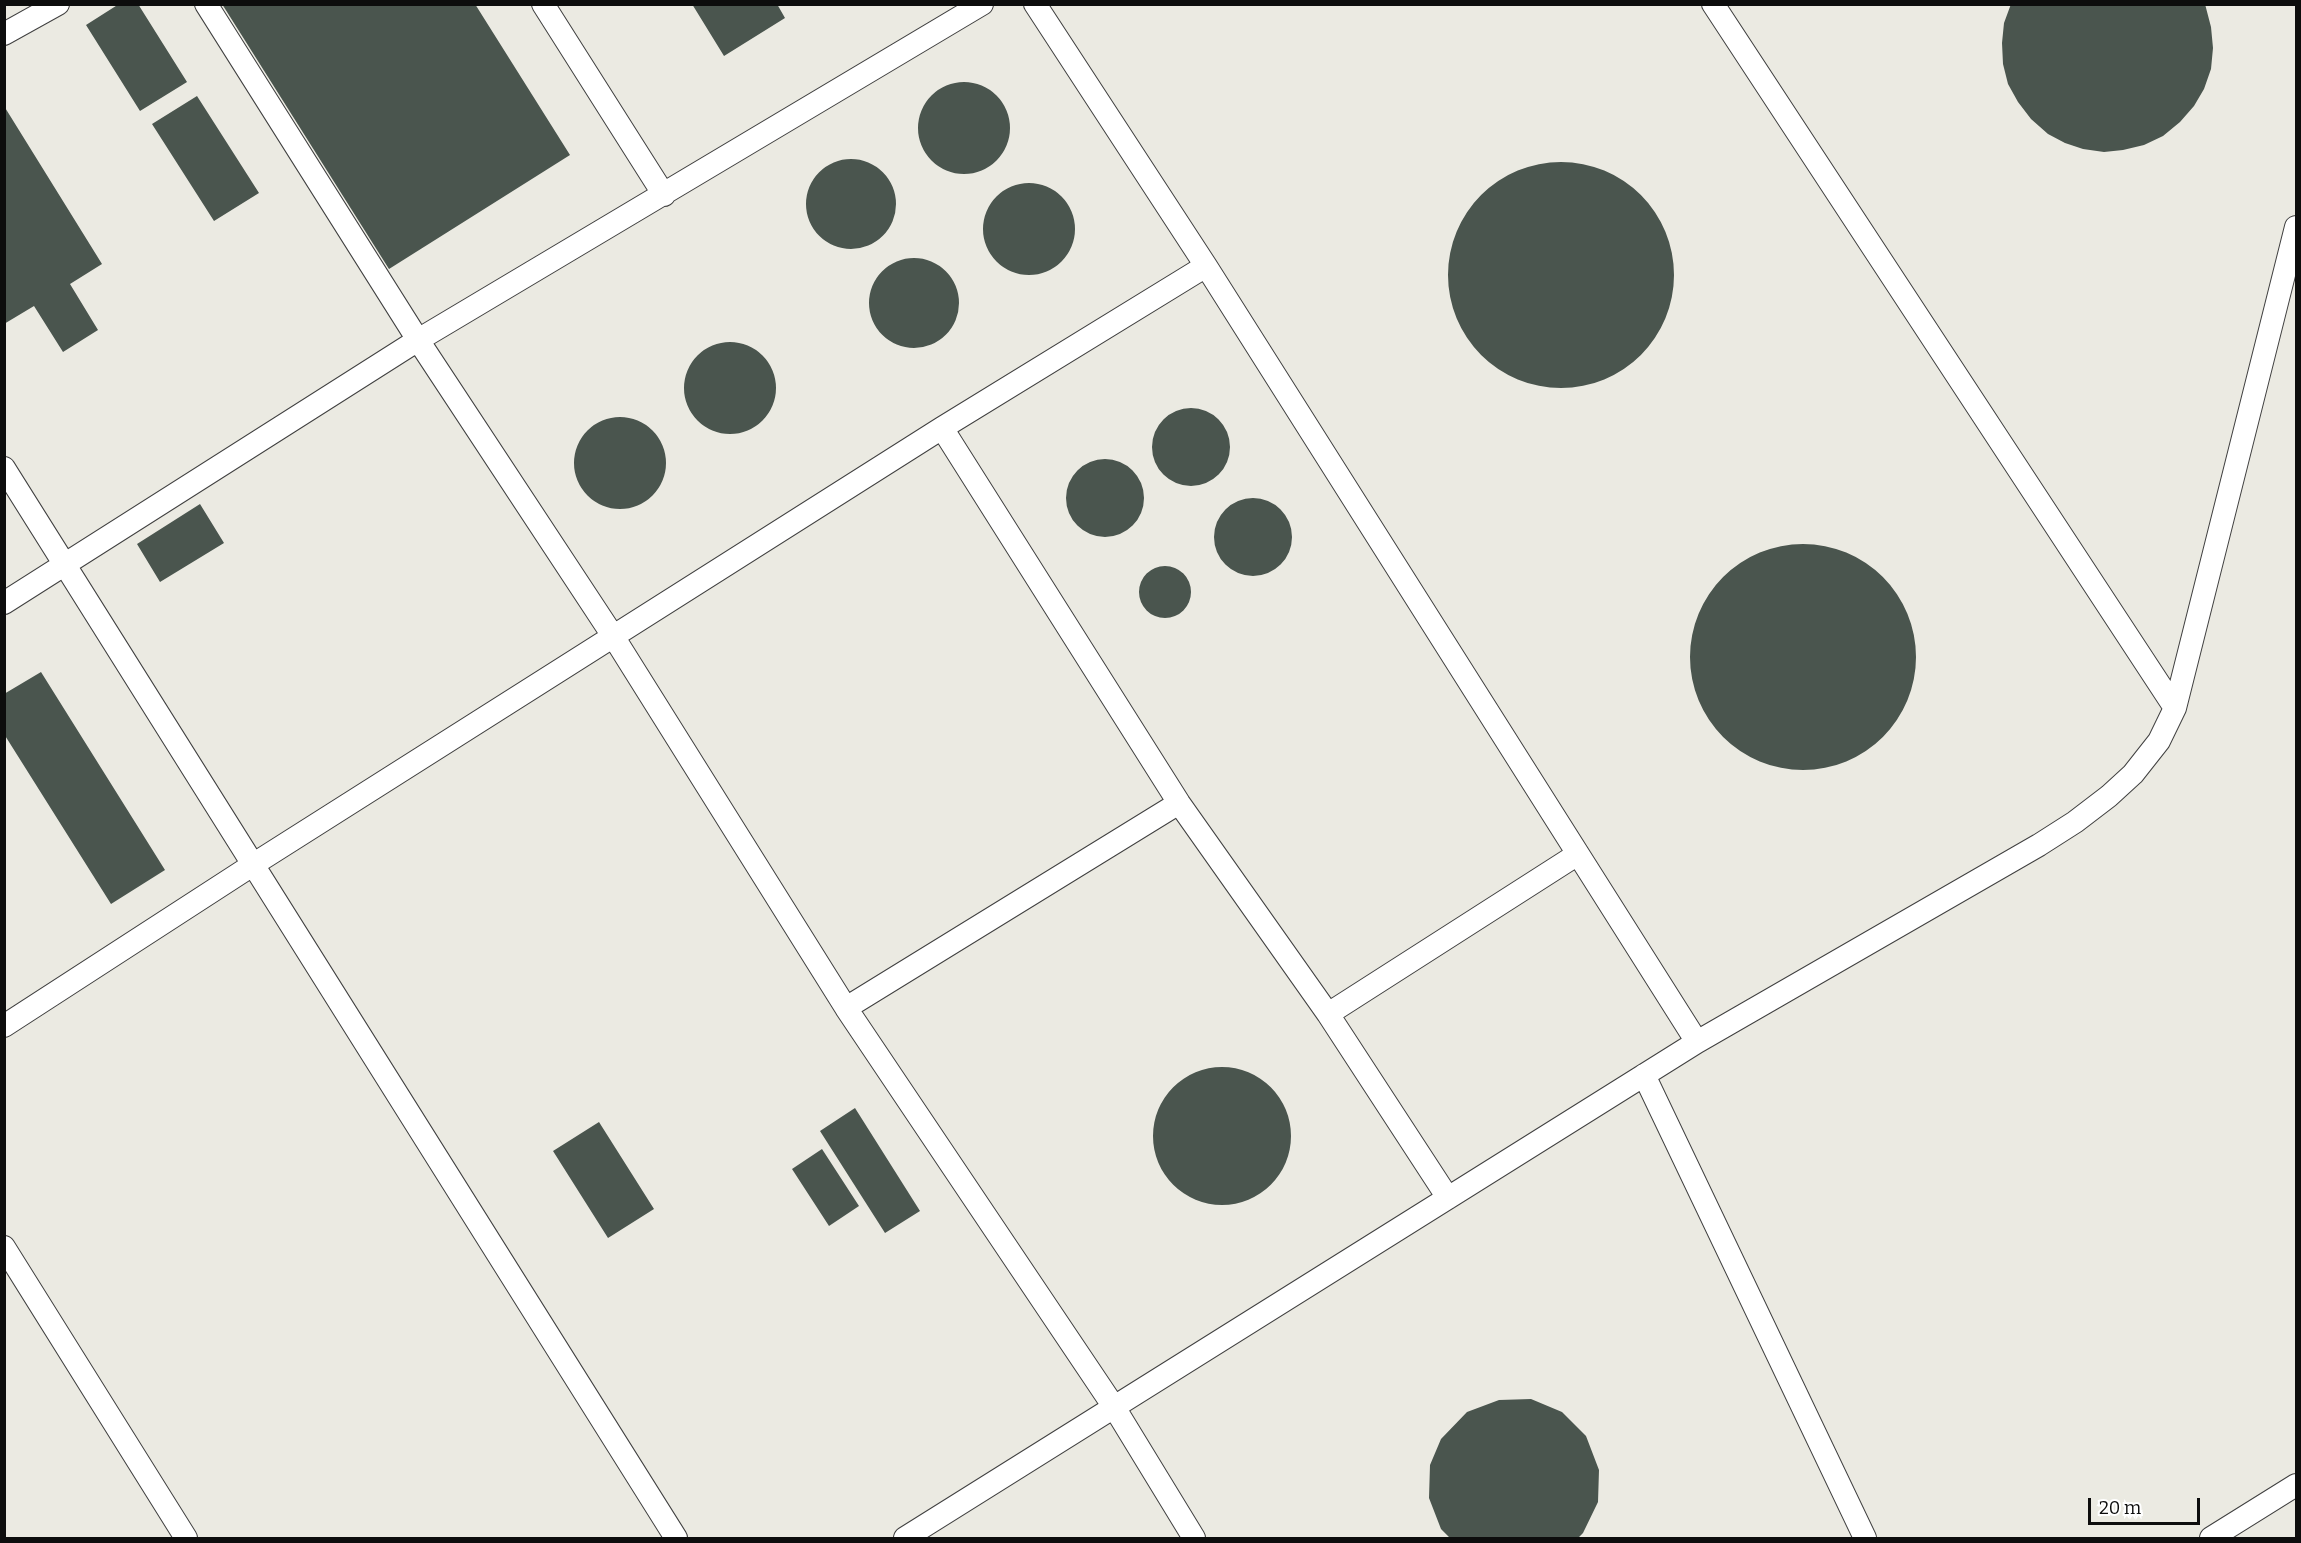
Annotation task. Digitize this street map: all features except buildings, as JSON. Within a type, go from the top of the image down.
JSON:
[{"type":"lane","points":[[4,34],[58,4]]},
{"type":"lane","points":[[206,4],[418,340],[613,636],[846,1008],[1114,1407],[1194,1539]]},
{"type":"lane","points":[[543,4],[664,195]]},
{"type":"lane","points":[[4,603],[418,340],[982,4]]},
{"type":"lane","points":[[1035,4],[1206,266],[1697,1042]]},
{"type":"lane","points":[[1713,4],[2175,708]]},
{"type":"lane","points":[[905,1539],[1697,1042],[2075,822],[2133,774],[2159,741],[2175,708],[2296,227]]},
{"type":"lane","points":[[4,1026],[613,636],[942,428],[1206,266]]},
{"type":"lane","points":[[942,428],[1179,803],[1328,1014],[1448,1198]]},
{"type":"lane","points":[[4,468],[676,1539]]},
{"type":"lane","points":[[846,1008],[1179,803]]},
{"type":"lane","points":[[1328,1014],[1578,854]]},
{"type":"lane","points":[[1644,1075],[1865,1539]]},
{"type":"lane","points":[[4,1247],[186,1539]]},
{"type":"lane","points":[[2211,1539],[2296,1485]]},
{"type":"shaded area","points":[[5,5],[2296,5],[2296,1538],[5,1538]]}]
